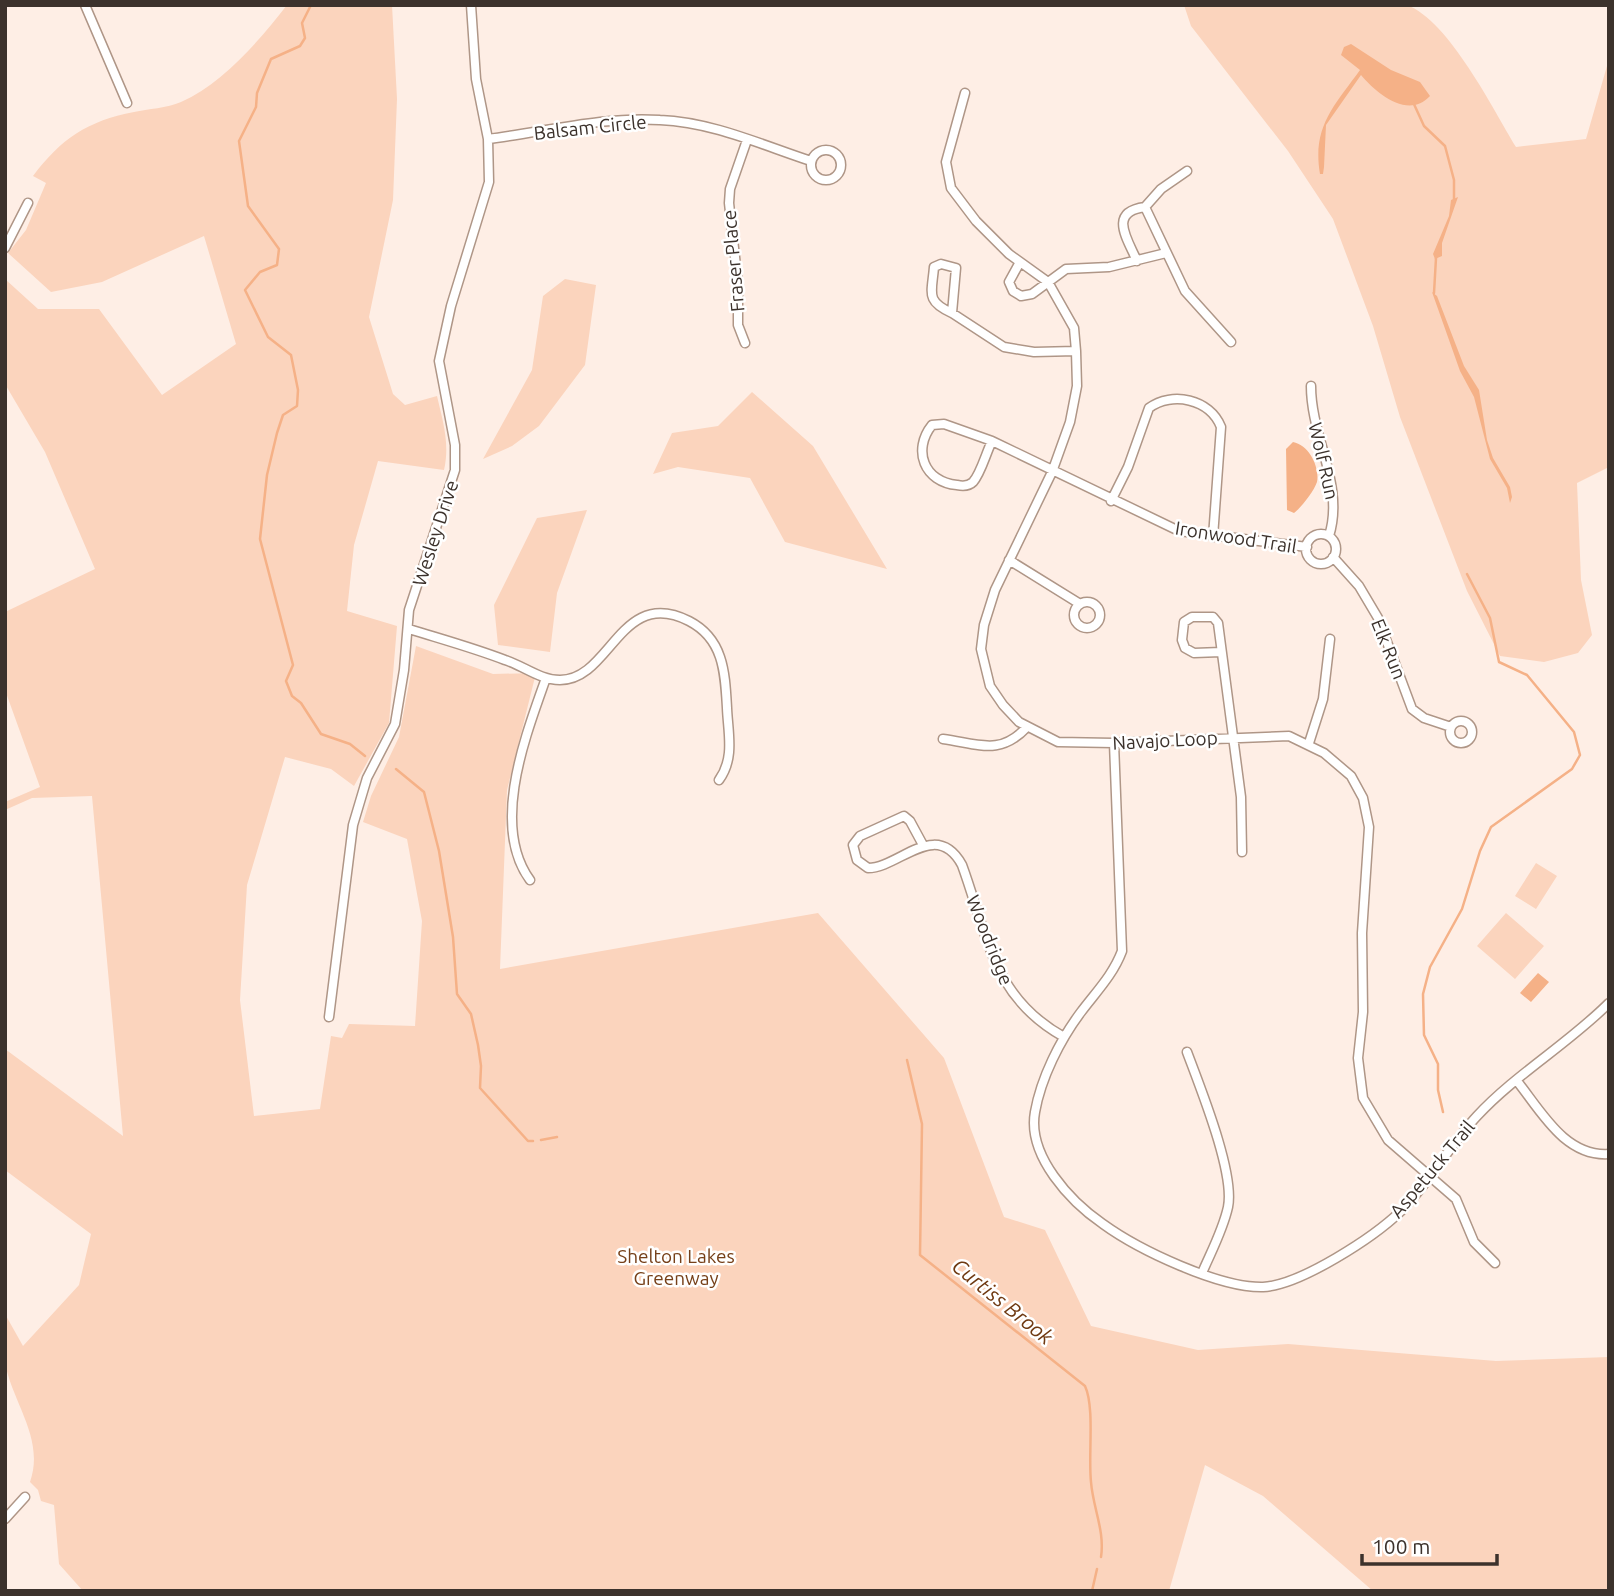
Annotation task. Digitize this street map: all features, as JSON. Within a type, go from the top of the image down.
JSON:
[{"type":"street","points":[[85,5],[127,103]]},
{"type":"street","name":"Wesley Drive","points":[[329,1017],[353,825],[367,778],[395,724],[409,629],[409,611],[455,470],[455,445],[439,361],[451,306],[489,182],[488,139],[477,79],[471,5]]},
{"type":"street","name":"Navajo Loop","points":[[965,93],[946,162],[951,188],[976,221],[1020,262],[1048,282],[1074,328],[1076,351],[1077,386],[1070,422],[1052,472],[989,606],[981,649],[993,692],[1010,714],[1027,727],[1058,742],[1114,743],[1281,735],[1309,743],[1351,776],[1363,797],[1369,818],[1362,933],[1363,1012],[1358,1058],[1363,1098],[1388,1140],[1456,1199],[1474,1242],[1495,1263]]},
{"type":"street","name":"Balsam Circle","points":[[488,139],[630,120],[659,119],[728,132],[811,160]]},
{"type":"street","name":"Fraser Place","points":[[745,343],[738,325],[738,284],[729,203],[730,189],[747,140]]},
{"type":"street","points":[[1137,261],[1122,224],[1124,216],[1133,209],[1145,207],[1161,189],[1187,171]]},
{"type":"street","points":[[5,248],[28,203]]},
{"type":"street","points":[[1145,207],[1185,291],[1231,342]]},
{"type":"street","points":[[1020,262],[1009,282],[1013,291],[1021,296],[1032,294],[1066,269],[1109,267],[1166,253]]},
{"type":"street","points":[[952,313],[956,268],[941,264],[934,267],[932,298],[936,306],[952,313],[1004,347],[1034,352],[1076,351]]},
{"type":"street","name":"Wolf Run","points":[[1311,386],[1313,415],[1334,497],[1334,520],[1329,536]]},
{"type":"street","points":[[1111,500],[1128,467],[1149,408],[1170,398],[1201,405],[1214,415],[1220,427],[1213,537]]},
{"type":"street","points":[[944,424],[992,441],[973,482],[964,486],[942,484],[932,479],[927,470],[923,445],[932,425],[944,424]]},
{"type":"street","name":"Ironwood Trail","points":[[992,441],[1179,531],[1307,547]]},
{"type":"street","points":[[1321,534],[1329,536],[1336,546],[1333,557],[1318,563],[1308,556],[1307,547],[1313,537],[1321,534]]},
{"type":"street","name":"Elk Run","points":[[1333,557],[1359,586],[1378,618],[1412,709],[1424,718],[1451,727]]},
{"type":"street","points":[[1009,560],[1080,604]]},
{"type":"street","points":[[409,629],[508,660],[546,678],[562,680],[585,671],[619,633],[647,615],[681,617],[694,624],[719,649],[724,664],[730,758],[719,780]]},
{"type":"street","points":[[1221,652],[1194,653],[1185,648],[1182,640],[1184,622],[1192,617],[1213,617],[1218,623],[1241,797],[1242,852]]},
{"type":"street","points":[[1309,743],[1325,691],[1330,639]]},
{"type":"street","points":[[530,880],[518,857],[513,789],[517,764],[546,678]]},
{"type":"street","points":[[943,739],[999,746],[1011,743],[1027,727]]},
{"type":"street","name":"Aspetuck Trail","points":[[1114,743],[1122,951],[1108,977],[1064,1037],[1034,1117],[1037,1137],[1060,1187],[1081,1208],[1125,1238],[1202,1273],[1249,1286],[1265,1287],[1291,1280],[1342,1253],[1386,1224],[1403,1209],[1477,1116],[1609,1003]]},
{"type":"street","points":[[901,816],[911,821],[923,845],[873,868],[860,863],[853,845],[860,836],[901,816]]},
{"type":"street","name":"Woodridge","points":[[923,845],[948,851],[959,860],[989,945],[1015,999],[1034,1018],[1064,1037]]},
{"type":"street","points":[[1186,1052],[1212,1121],[1229,1199],[1224,1220],[1202,1273]]},
{"type":"street","points":[[1517,1081],[1570,1144],[1586,1152],[1609,1154]]},
{"type":"street","points":[[5,1519],[25,1497]]},
{"type":"green space","name":"Shelton Lakes Greenway","points":[[287,5],[392,5],[397,99],[393,200],[369,317],[393,394],[405,405],[437,396],[446,451],[444,470],[378,461],[354,545],[347,611],[397,626],[389,723],[354,786],[331,769],[285,757],[247,885],[240,1000],[254,1116],[320,1109],[331,1036],[342,1038],[349,1024],[415,1026],[422,921],[407,839],[363,822],[371,796],[399,737],[416,646],[493,674],[536,673],[507,790],[500,969],[818,913],[944,1058],[1004,1217],[1045,1230],[1091,1326],[1198,1350],[1288,1344],[1496,1361],[1609,1357],[1609,1591],[1373,1591],[1263,1496],[1205,1465],[1169,1591],[83,1591],[59,1564],[54,1505],[41,1501],[38,1490],[30,1482],[34,1451],[5,1363],[5,1314],[23,1346],[79,1285],[91,1234],[5,1170],[5,1049],[123,1136],[92,796],[32,798],[5,810],[5,802],[40,787],[5,690],[5,612],[95,569],[45,452],[5,384],[5,279],[38,309],[99,309],[162,395],[236,344],[204,236],[102,282],[51,292],[8,253],[26,230],[46,183],[33,176],[65,142],[102,121],[176,104],[196,94],[239,60]]},
{"type":"green space","points":[[1184,5],[1407,5],[1423,14],[1454,47],[1516,147],[1586,139],[1609,59],[1609,467],[1577,483],[1581,580],[1592,635],[1578,653],[1544,662],[1500,656],[1467,591],[1400,417],[1373,326],[1333,219],[1288,151],[1191,26]]},
{"type":"green space","points":[[565,279],[596,285],[585,365],[539,426],[512,446],[483,459],[532,370],[543,296]]},
{"type":"green space","points":[[752,392],[813,446],[887,569],[785,542],[750,478],[678,467],[653,474],[672,433],[718,426]]},
{"type":"green space","points":[[587,510],[557,593],[550,652],[498,645],[494,605],[537,518]]},
{"type":"green space","points":[[1536,863],[1557,876],[1536,909],[1515,896]]},
{"type":"green space","points":[[1506,913],[1544,946],[1515,979],[1477,946]]},
{"type":"shaded area","points":[[1351,44],[1391,70],[1420,82],[1430,96],[1421,103],[1402,105],[1384,96],[1361,75],[1326,125],[1324,167],[1323,174],[1320,174],[1318,158],[1322,130],[1334,106],[1360,70],[1341,55],[1344,47]]},
{"type":"shaded area","points":[[1458,197],[1442,243],[1442,256],[1435,259],[1433,254],[1449,216],[1451,200]]},
{"type":"shaded area","points":[[1432,292],[1437,296],[1464,366],[1479,390],[1487,440],[1493,458],[1510,487],[1510,503],[1507,488],[1490,459],[1474,397],[1460,371]]},
{"type":"shaded area","points":[[1293,442],[1304,447],[1317,470],[1317,482],[1313,490],[1294,513],[1287,510],[1286,449]]},
{"type":"shaded area","points":[[1538,973],[1549,982],[1531,1002],[1520,993]]},
{"type":"waterway","points":[[311,5],[302,23],[305,38],[300,46],[271,59],[257,93],[256,107],[239,141],[248,206],[279,249],[277,265],[260,272],[245,290],[268,337],[291,355],[298,390],[297,406],[283,415],[277,433],[267,475],[260,539],[293,665],[286,681],[292,696],[301,703],[321,734],[350,744],[365,756]]},
{"type":"waterway","points":[[1413,102],[1424,126],[1445,146],[1454,180],[1454,202]]},
{"type":"waterway","points":[[1434,293],[1436,258]]},
{"type":"waterway","points":[[1443,1112],[1438,1090],[1438,1064],[1424,1035],[1423,994],[1430,967],[1462,909],[1480,851],[1491,827],[1572,769],[1580,755],[1574,732],[1527,675],[1499,662],[1490,618],[1467,574]]},
{"type":"waterway","points":[[396,769],[424,792],[439,851],[453,937],[457,994],[471,1014],[478,1045],[480,1088],[528,1141],[533,1141]]},
{"type":"waterway","name":"Curtiss Brook","points":[[907,1060],[922,1124],[920,1255],[1085,1386],[1090,1406],[1090,1471],[1100,1529],[1101,1557]]},
{"type":"waterway","points":[[541,1140],[557,1137]]},
{"type":"waterway","name":"Curtiss Brook","points":[[1092,1591],[1097,1569]]}]
